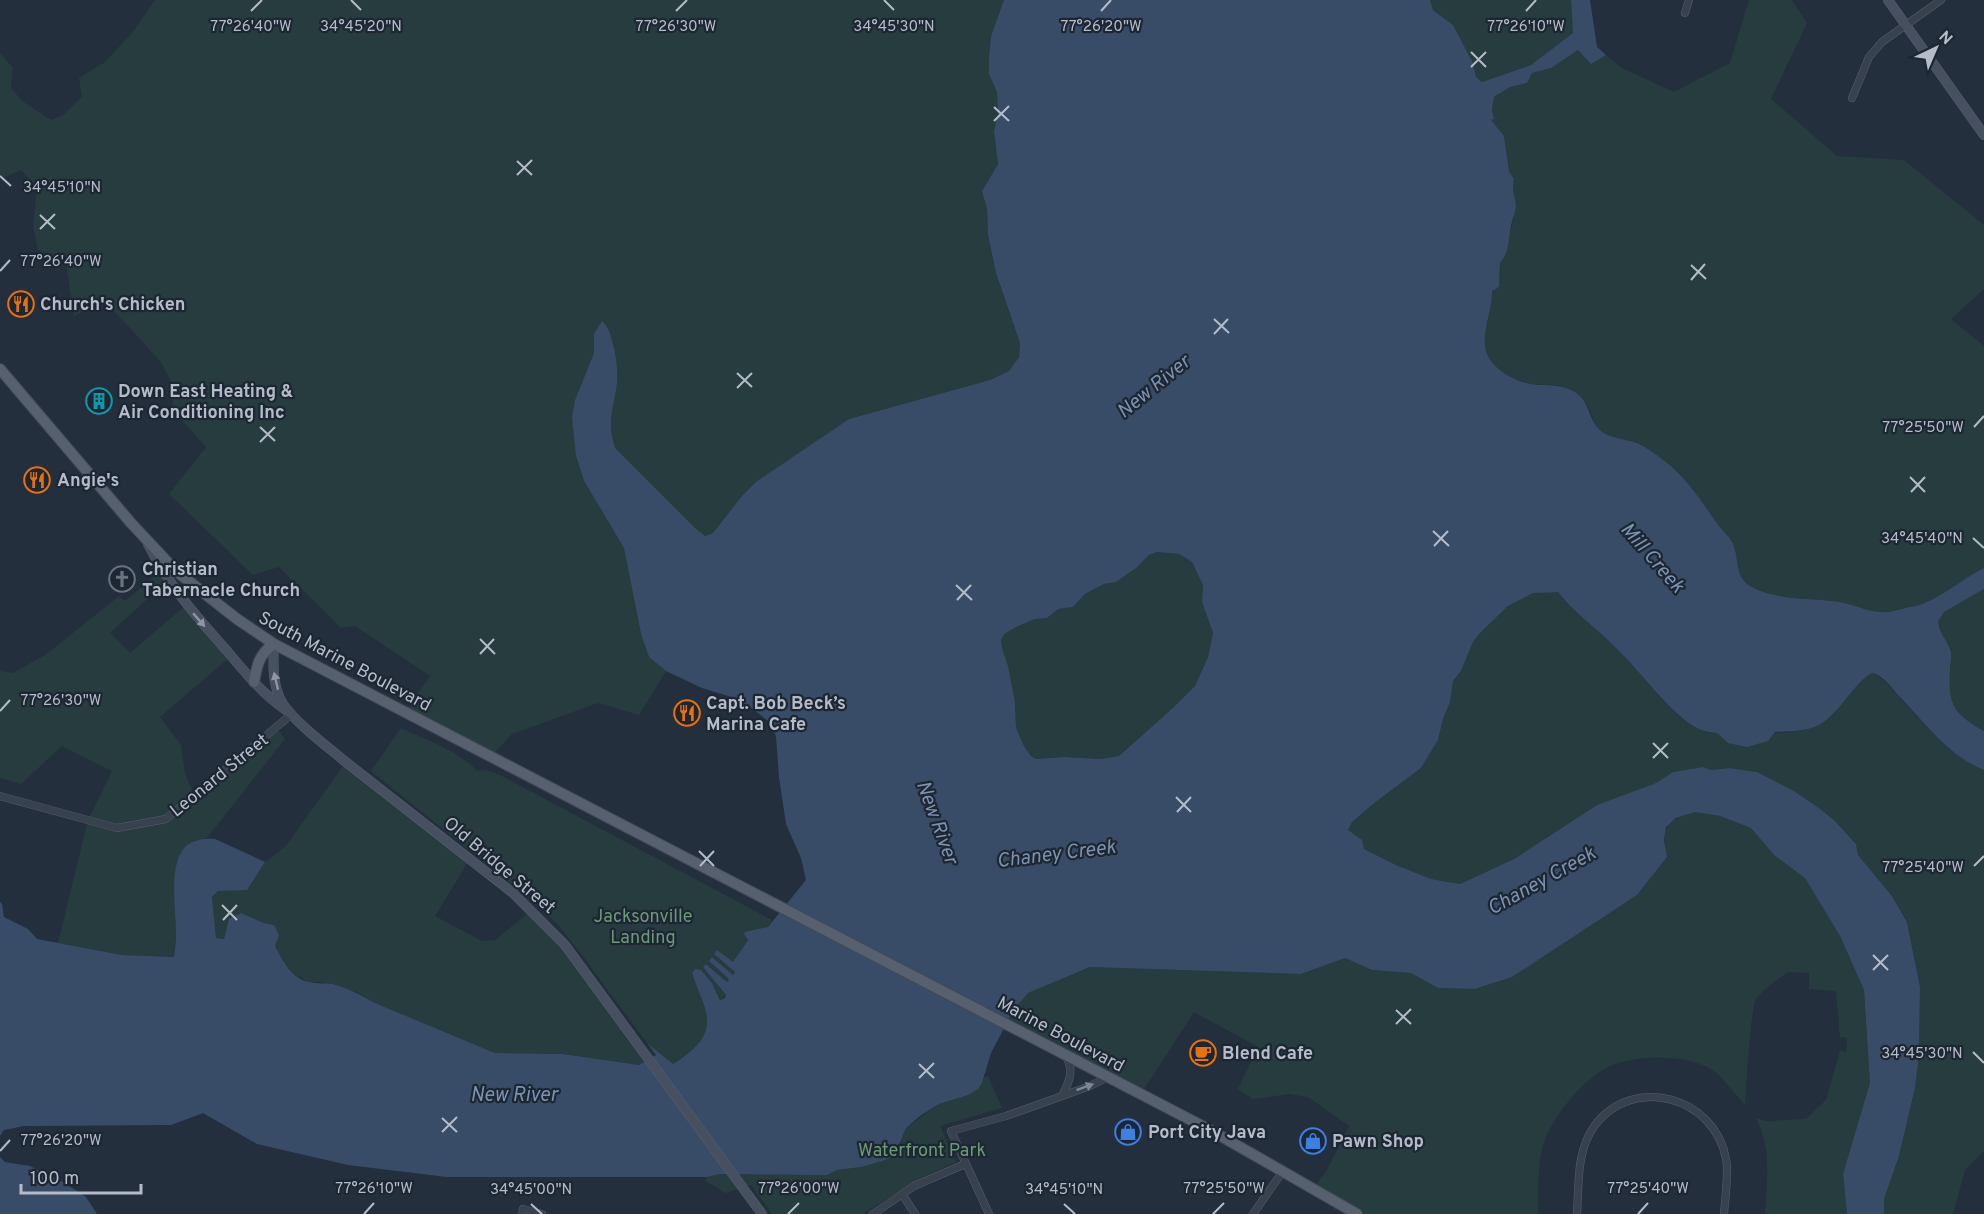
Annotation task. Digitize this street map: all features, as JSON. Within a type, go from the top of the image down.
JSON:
[{"type":"main road","points":[[1888,0],[1984,135]]},
{"type":"main road","name":"South Marine Boulevard","points":[[0,369],[70,453],[176,571],[243,624],[274,644],[746,889]]},
{"type":"main road","name":"Old Bridge Street","points":[[144,537],[161,571],[186,605],[272,700],[292,714],[342,759],[513,893],[565,945],[762,1214]]},
{"type":"main road","points":[[254,682],[257,663],[264,651],[274,644]]},
{"type":"main road","name":"Old Bridge Street","points":[[274,644],[273,669],[278,690],[283,703],[292,714]]},
{"type":"main road","name":"Marine Boulevard","points":[[746,889],[1212,1131],[1357,1214]]},
{"type":"street","points":[[1685,13],[1689,0]]},
{"type":"street","points":[[1852,98],[1869,57],[1882,42],[1941,0]]},
{"type":"street","name":"Leonard Street","points":[[0,796],[117,828],[166,819],[292,714]]},
{"type":"street","points":[[1063,1094],[1072,1070],[1066,1055]]},
{"type":"street","points":[[989,1214],[951,1131],[1006,1116],[1090,1086],[1107,1077]]},
{"type":"street","points":[[1577,1214],[1580,1158],[1596,1125],[1623,1103],[1660,1096],[1680,1101],[1710,1123],[1726,1159],[1724,1214]]},
{"type":"street","points":[[873,1214],[914,1186],[965,1164]]},
{"type":"street","points":[[1253,1214],[1283,1171]]},
{"type":"street","points":[[902,1194],[915,1214]]},
{"type":"street","points":[[522,1214],[523,1209],[542,1214]]},
{"type":"green space","points":[[155,0],[1004,0],[991,36],[989,57],[989,74],[997,92],[998,113],[994,131],[998,164],[982,191],[987,209],[988,235],[996,273],[1020,343],[1019,357],[1009,371],[990,380],[849,419],[757,481],[741,497],[713,533],[705,536],[615,448],[611,436],[610,416],[617,383],[594,334],[594,353],[575,400],[576,456],[584,481],[624,548],[641,634],[649,657],[666,671],[639,715],[598,703],[512,734],[491,757],[405,712],[430,676],[355,626],[341,628],[279,567],[253,575],[169,494],[206,447],[172,409],[175,389],[161,362],[105,301],[74,316],[66,263],[38,250],[33,225],[37,188],[21,170],[0,179],[0,53],[13,68],[11,88],[22,101],[51,120],[63,115],[82,97],[79,78],[105,62],[132,33]]},
{"type":"green space","points":[[1430,0],[1571,0],[1573,33],[1531,65],[1482,82],[1476,77],[1473,63],[1453,25],[1433,10]]},
{"type":"green space","points":[[1749,0],[1792,0],[1807,23],[1771,99],[1837,156],[1904,160],[1984,225],[1984,289],[1951,319],[1984,346],[1984,568],[1934,599],[1916,606],[1890,612],[1875,611],[1838,602],[1781,596],[1752,587],[1742,579],[1730,539],[1691,487],[1671,466],[1641,445],[1603,433],[1596,425],[1587,405],[1574,392],[1562,386],[1530,384],[1514,378],[1495,365],[1487,353],[1485,336],[1492,291],[1499,287],[1500,263],[1505,257],[1516,206],[1511,190],[1514,179],[1509,171],[1504,136],[1491,120],[1494,119],[1492,110],[1494,97],[1510,87],[1527,83],[1532,73],[1551,68],[1578,50],[1591,63],[1606,55],[1622,68],[1674,92],[1730,63]]},
{"type":"green space","points":[[1157,552],[1179,554],[1192,562],[1203,585],[1202,602],[1213,633],[1208,657],[1195,686],[1119,756],[1101,759],[1064,757],[1036,759],[1031,756],[1016,728],[1015,702],[1002,648],[1003,634],[1035,619],[1047,618],[1058,609],[1073,607],[1085,594],[1104,584],[1116,582],[1136,568],[1149,555]]},
{"type":"green space","points":[[161,571],[168,580],[110,633],[130,653],[186,605],[231,656],[160,717],[181,745],[185,774],[194,795],[276,728],[285,739],[207,838],[193,841],[174,957],[122,955],[58,943],[88,820],[112,771],[62,746],[21,784],[0,778],[0,671],[12,673],[44,656],[119,596],[125,601]]},
{"type":"green space","points":[[1984,589],[1984,731],[1960,714],[1952,701],[1950,693],[1951,652],[1938,622],[1944,612]]},
{"type":"green space","points":[[1558,592],[1626,658],[1674,711],[1695,727],[1717,733],[1771,733],[1811,728],[1836,712],[1862,680],[1874,673],[1885,681],[1958,755],[1984,770],[1984,1151],[1965,1170],[1953,1214],[1884,1214],[1884,1199],[1899,1156],[1915,1088],[1919,1055],[1920,987],[1907,921],[1892,896],[1858,855],[1856,844],[1834,820],[1794,791],[1757,772],[1729,768],[1711,770],[1703,767],[1673,772],[1656,783],[1597,805],[1514,859],[1460,884],[1431,879],[1396,865],[1364,849],[1362,840],[1347,830],[1352,822],[1373,804],[1421,768],[1438,740],[1450,702],[1453,681],[1461,671],[1473,642],[1480,633],[1508,606],[1533,593]]},
{"type":"green space","name":"Jacksonville Landing","points":[[401,728],[451,751],[477,771],[486,770],[500,775],[772,920],[768,927],[748,939],[733,963],[718,951],[714,954],[735,972],[733,975],[712,957],[709,961],[730,979],[727,982],[707,964],[703,967],[726,995],[721,1000],[712,983],[701,970],[694,970],[692,974],[704,1004],[707,1023],[706,1032],[701,1041],[692,1050],[673,1064],[647,1043],[559,926],[536,904],[371,771]]},
{"type":"green space","points":[[346,762],[470,859],[435,916],[482,941],[495,940],[532,910],[650,1059],[639,1065],[563,1054],[495,1053],[375,1003],[357,992],[320,982],[308,982],[284,964],[274,946],[273,925],[241,913],[224,939],[216,938],[212,898],[218,891],[247,889],[265,862],[285,847]]},
{"type":"green space","points":[[1695,812],[1720,816],[1751,828],[1774,855],[1805,878],[1840,936],[1864,990],[1870,1084],[1843,1174],[1847,1214],[1765,1214],[1766,1153],[1756,1118],[1765,1121],[1806,1119],[1826,1100],[1840,1051],[1846,1052],[1847,1038],[1840,1037],[1836,991],[1809,989],[1809,973],[1788,972],[1756,999],[1745,1105],[1714,1071],[1690,1061],[1659,1058],[1629,1060],[1604,1069],[1586,1083],[1559,1114],[1543,1146],[1540,1162],[1538,1214],[1357,1214],[1313,1189],[1327,1170],[1349,1126],[1308,1097],[1290,1094],[1253,1099],[1238,1089],[1258,1047],[1194,1012],[1141,1094],[1006,1024],[1013,1011],[1028,993],[1090,967],[1301,974],[1345,958],[1372,970],[1411,973],[1438,988],[1476,989],[1512,977],[1637,895],[1667,857],[1665,838],[1668,826],[1678,818]]},
{"type":"green space","name":"Waterfront Park","points":[[988,1076],[1002,1108],[940,1126],[956,1162],[917,1180],[863,1214],[772,1214],[751,1185],[726,1193],[705,1181],[707,1177],[721,1174],[827,1175],[837,1170],[861,1167],[895,1154],[906,1128],[939,1104],[978,1089],[984,1077]]},
{"type":"water","points":[[1004,0],[1430,0],[1433,10],[1453,25],[1473,63],[1476,77],[1482,82],[1531,65],[1573,33],[1571,0],[1590,0],[1597,47],[1606,55],[1591,64],[1578,50],[1551,68],[1532,73],[1527,83],[1510,87],[1494,97],[1492,110],[1494,119],[1491,120],[1504,136],[1509,171],[1514,179],[1516,207],[1507,250],[1500,263],[1499,287],[1492,291],[1485,336],[1485,345],[1491,361],[1514,379],[1530,384],[1562,387],[1574,392],[1584,401],[1595,424],[1603,433],[1641,445],[1671,466],[1691,487],[1730,539],[1742,579],[1752,587],[1792,598],[1838,602],[1887,612],[1925,603],[1984,568],[1984,589],[1944,612],[1938,622],[1951,652],[1950,693],[1952,701],[1960,714],[1984,731],[1984,770],[1948,747],[1888,683],[1874,673],[1863,680],[1820,725],[1801,730],[1775,732],[1768,741],[1747,747],[1728,743],[1717,733],[1695,727],[1685,720],[1558,592],[1533,593],[1508,606],[1473,642],[1461,671],[1453,681],[1450,702],[1438,740],[1421,768],[1373,804],[1352,822],[1348,830],[1362,840],[1364,849],[1396,865],[1431,879],[1460,884],[1514,859],[1597,805],[1656,783],[1673,772],[1703,767],[1711,770],[1729,768],[1757,772],[1794,791],[1819,808],[1834,820],[1856,844],[1858,855],[1892,896],[1907,922],[1920,987],[1919,1055],[1915,1088],[1899,1156],[1884,1199],[1884,1214],[1847,1214],[1843,1174],[1870,1083],[1864,990],[1840,936],[1805,878],[1774,855],[1751,828],[1720,816],[1695,812],[1676,818],[1666,827],[1664,840],[1667,857],[1637,895],[1512,977],[1475,989],[1438,988],[1411,973],[1372,970],[1345,958],[1301,974],[1090,967],[1028,993],[1013,1011],[991,1053],[978,1089],[968,1095],[939,1104],[920,1116],[906,1128],[895,1154],[888,1159],[861,1167],[837,1170],[827,1175],[447,1177],[348,1165],[257,1144],[203,1113],[171,1125],[24,1126],[4,1130],[0,1136],[0,902],[4,917],[28,929],[37,939],[122,955],[174,957],[176,936],[174,880],[178,859],[185,847],[201,839],[215,839],[265,862],[247,890],[218,891],[212,897],[216,938],[224,939],[229,919],[241,913],[274,925],[279,935],[275,946],[288,968],[303,980],[344,988],[495,1053],[563,1054],[639,1065],[656,1055],[647,1043],[673,1064],[701,1041],[706,1032],[706,1013],[692,973],[695,969],[701,970],[712,983],[720,1000],[725,998],[726,995],[703,967],[706,964],[727,982],[729,979],[709,961],[712,957],[733,975],[735,972],[714,954],[717,950],[733,962],[748,940],[745,932],[768,927],[806,880],[801,858],[786,824],[776,736],[768,721],[749,706],[666,671],[649,657],[641,634],[624,548],[584,481],[576,456],[572,417],[575,400],[594,353],[594,334],[602,321],[610,333],[616,356],[617,383],[611,422],[615,448],[705,536],[713,533],[741,497],[757,481],[849,419],[990,380],[1009,371],[1019,357],[1020,343],[996,273],[988,235],[987,209],[982,191],[998,164],[994,131],[998,113],[997,92],[989,74],[991,36]],"holes":[[[1157,552],[1179,554],[1192,562],[1203,585],[1202,602],[1213,633],[1208,657],[1195,686],[1119,756],[1101,759],[1064,757],[1036,759],[1031,756],[1016,728],[1015,702],[1002,648],[1001,640],[1004,634],[1035,619],[1047,618],[1058,609],[1073,607],[1085,594],[1104,584],[1116,582],[1136,568],[1149,555]]]},
{"type":"water","points":[[0,1157],[5,1162],[30,1166],[63,1182],[86,1197],[97,1214],[0,1214]]},
{"type":"place","name":"Church's Chicken","points":[[21,304]]},
{"type":"place","name":"Down East Heating & Air Conditioning Inc","points":[[99,401]]},
{"type":"place","name":"Angie's","points":[[37,480]]},
{"type":"place","name":"Christian Tabernacle Church","points":[[122,579]]},
{"type":"place","name":"Capt. Bob Beck’s Marina Cafe","points":[[687,713]]},
{"type":"place","name":"Blend Cafe","points":[[1203,1053]]},
{"type":"place","name":"Port City Java","points":[[1128,1132]]},
{"type":"place","name":"Pawn Shop","points":[[1313,1141]]},
{"type":"water label","name":"New River","points":[[1153,386]]},
{"type":"water label","name":"Mill Creek","points":[[1653,557]]},
{"type":"water label","name":"New River","points":[[938,822]]},
{"type":"water label","name":"Chaney Creek","points":[[1056,853]]},
{"type":"water label","name":"Chaney Creek","points":[[1541,880]]},
{"type":"water label","name":"New River","points":[[514,1094]]}]
